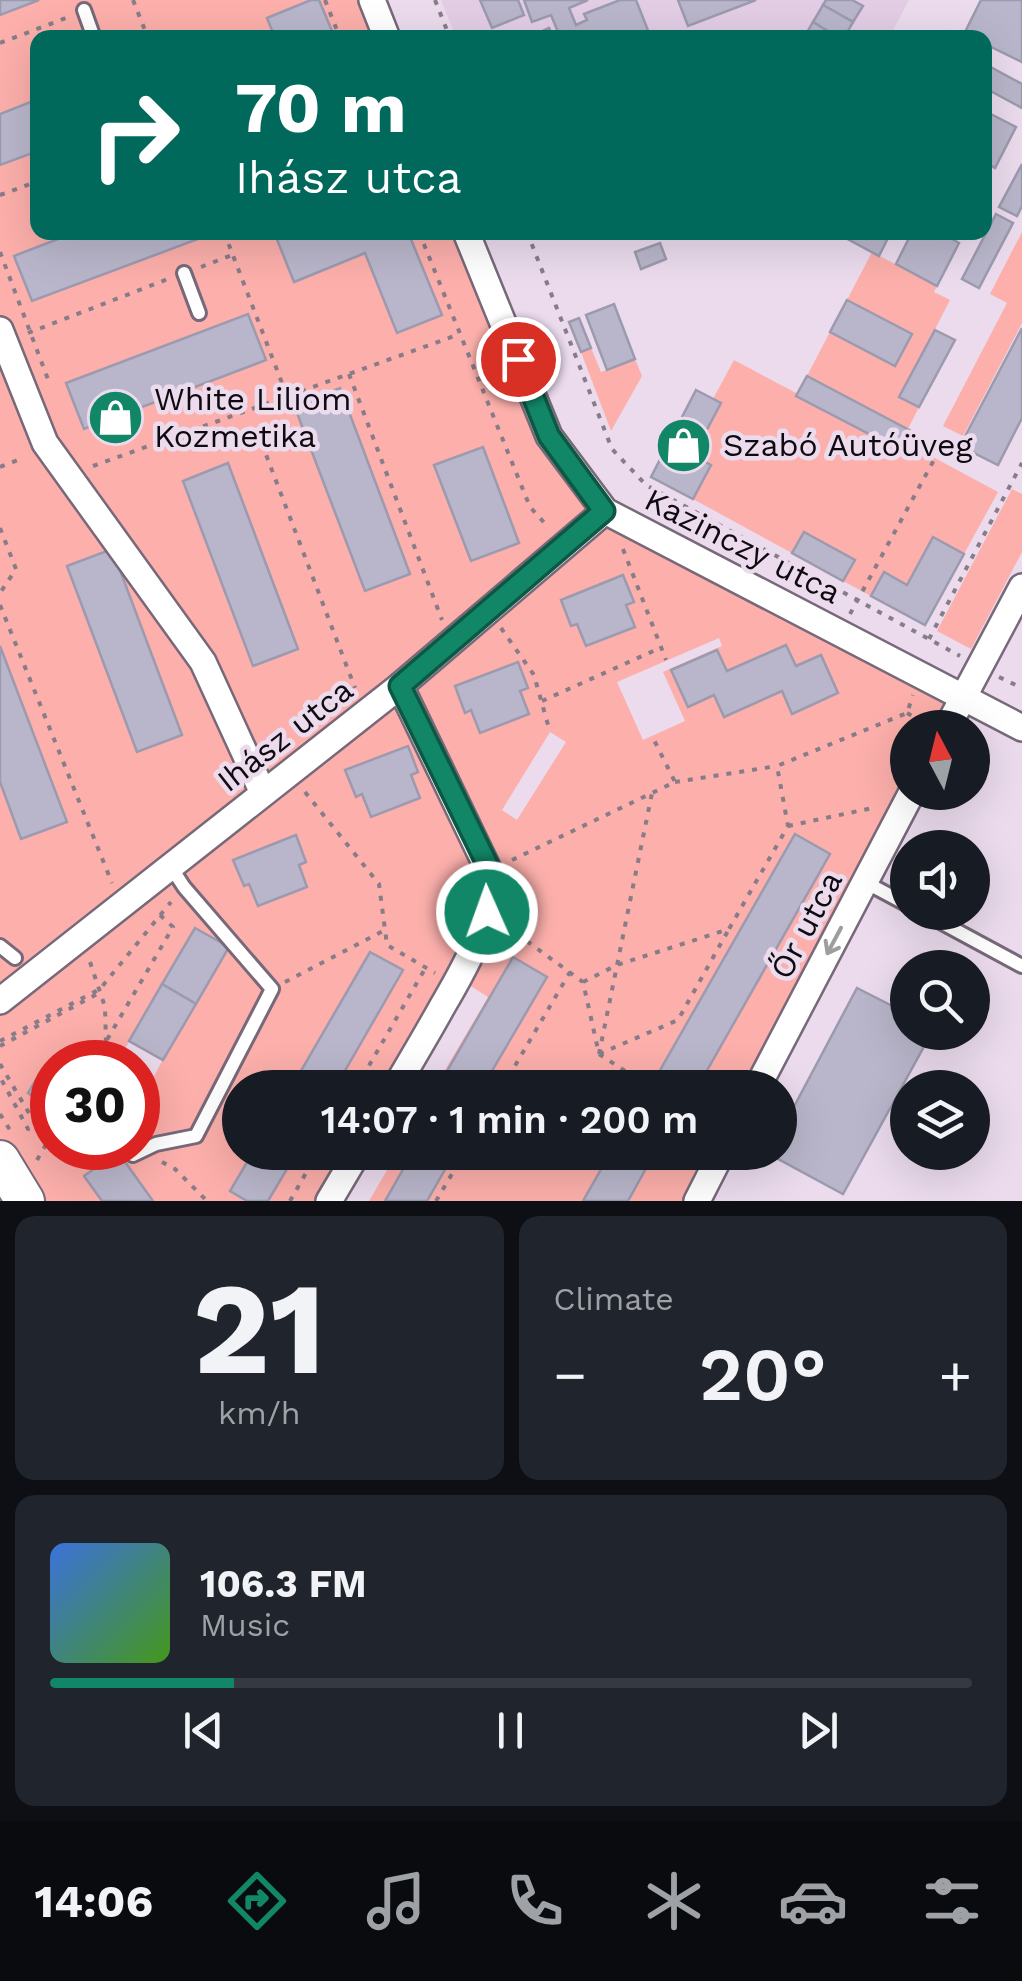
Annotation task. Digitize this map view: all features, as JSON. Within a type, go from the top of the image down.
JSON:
[{"type":"street","points":[[372,0],[385,30]]},
{"type":"street","name":"Kazinczy utca","points":[[469,240],[549,436],[604,511],[1022,728]]},
{"type":"street","points":[[2,336],[45,442],[203,662],[264,794]]},
{"type":"street","name":"Ihász utca","points":[[0,1001],[400,686],[604,511]]},
{"type":"street","points":[[956,710],[1022,586]]},
{"type":"street","points":[[400,686],[490,870],[487,912],[478,942],[405,1070]]},
{"type":"street","name":"Őr utca","points":[[766,1070],[903,810]]},
{"type":"street","points":[[329,1201],[347,1170]]},
{"type":"street","points":[[697,1201],[713,1170]]},
{"type":"lane","points":[[84,10],[91,30]]},
{"type":"lane","points":[[184,273],[199,312]]},
{"type":"lane","points":[[160,1146],[196,1136],[272,989],[170,867]]},
{"type":"lane","points":[[865,882],[890,895]]},
{"type":"lane","points":[[955,930],[1022,966]]},
{"type":"lane","points":[[0,946],[15,958]]},
{"type":"path","points":[[133,0],[145,30]]},
{"type":"path","points":[[324,0],[337,30]]},
{"type":"path","points":[[435,0],[447,30]]},
{"type":"path","points":[[32,30],[84,10]]},
{"type":"path","points":[[0,42],[30,31]]},
{"type":"path","points":[[0,196],[30,184]]},
{"type":"path","points":[[227,240],[288,396]]},
{"type":"path","points":[[422,240],[530,508],[564,545]]},
{"type":"path","points":[[529,240],[612,449],[646,486],[980,667]]},
{"type":"path","points":[[0,252],[50,385]]},
{"type":"path","points":[[2,336],[30,332],[232,254]]},
{"type":"path","points":[[83,470],[460,334]]},
{"type":"path","points":[[349,374],[444,624]]},
{"type":"path","points":[[257,431],[357,692]]},
{"type":"path","points":[[862,591],[941,447]]},
{"type":"path","points":[[930,640],[1022,463]]},
{"type":"path","points":[[0,528],[16,569],[0,592]]},
{"type":"path","points":[[622,547],[666,660]]},
{"type":"path","points":[[0,605],[112,883]]},
{"type":"path","points":[[501,628],[534,675],[550,732]]},
{"type":"path","points":[[542,701],[661,647]]},
{"type":"path","points":[[908,710],[916,685]]},
{"type":"path","points":[[490,870],[675,782],[777,766],[890,720]]},
{"type":"path","points":[[652,736],[675,782]]},
{"type":"path","points":[[599,1054],[678,1020],[788,826],[777,766]]},
{"type":"path","points":[[304,791],[379,884],[387,945],[442,976]]},
{"type":"path","points":[[599,1054],[652,793]]},
{"type":"path","points":[[788,826],[876,807]]},
{"type":"path","points":[[487,912],[582,982],[599,1054],[623,1070]]},
{"type":"path","points":[[107,1040],[173,927],[160,916]]},
{"type":"path","points":[[272,989],[385,930]]},
{"type":"path","points":[[582,982],[617,965],[730,930]]},
{"type":"path","points":[[81,937],[106,1007],[106,1040]]},
{"type":"path","points":[[366,1070],[426,967]]},
{"type":"path","points":[[513,1070],[570,972]]},
{"type":"path","points":[[0,1043],[100,991]]},
{"type":"path","points":[[0,1064],[36,1125],[28,1129],[0,1077]]},
{"type":"path","points":[[160,1162],[175,1169],[207,1201]]},
{"type":"path","points":[[290,1201],[308,1170]]},
{"type":"path","points":[[436,1201],[454,1170]]},
{"type":"shaded area","points":[[0,0],[368,0],[380,30],[30,30],[30,240],[465,240],[599,510],[0,996]]},
{"type":"shaded area","points":[[441,0],[909,0],[893,30],[453,30]]},
{"type":"shaded area","points":[[1022,232],[1022,323],[963,436],[943,426],[1007,303],[990,294]]},
{"type":"shaded area","points":[[872,252],[937,286],[934,292],[950,300],[900,397],[919,407],[908,429],[807,376],[830,332],[894,365],[911,334],[847,300]]},
{"type":"shaded area","points":[[591,348],[601,372],[635,359],[642,376],[611,431],[581,352]]},
{"type":"shaded area","points":[[734,360],[899,450],[905,442],[998,492],[964,554],[933,537],[907,585],[884,573],[871,596],[843,581],[854,559],[804,532],[792,553],[693,499],[710,465],[693,456],[720,404],[713,399]]},
{"type":"shaded area","points":[[1012,489],[1022,494],[1022,552],[971,649],[937,631]]},
{"type":"shaded area","points":[[605,515],[959,698],[953,710],[890,710],[890,810],[899,810],[763,1070],[707,1070],[830,854],[683,1070],[445,1070],[488,997],[469,985],[418,1070],[345,1070],[402,970],[370,952],[301,1070],[222,1070],[222,1170],[251,1170],[247,1201],[153,1201],[130,1170],[160,1170],[160,1058],[163,1060],[229,948],[194,928],[130,1040],[30,1040],[30,1170],[93,1170],[84,1176],[102,1201],[29,1201],[0,1153],[0,1006]],"holes":[[[623,576],[633,601],[626,605],[634,627],[586,646],[577,624],[571,626],[561,599]],[[719,638],[722,646],[663,672],[685,721],[643,740],[617,682]],[[785,645],[796,666],[792,714],[782,691],[725,717],[714,695],[688,706],[671,670],[717,650],[727,671]],[[518,662],[527,688],[520,691],[529,714],[480,733],[471,710],[465,712],[455,686]],[[550,732],[566,742],[517,820],[502,810]],[[408,746],[418,773],[411,775],[371,817],[362,794],[356,796],[346,770]],[[296,836],[306,861],[299,865],[307,888],[259,906],[249,884],[243,886],[234,860]]]},
{"type":"shaded area","points":[[287,1170],[360,1170],[342,1201],[268,1201]]},
{"type":"shaded area","points":[[387,1170],[601,1170],[583,1201],[369,1201]]},
{"type":"shaded area","points":[[645,1170],[710,1170],[693,1201],[628,1201]]},
{"type":"building","points":[[0,0],[39,0],[0,15]]},
{"type":"building","points":[[319,0],[332,30],[272,30],[267,18]]},
{"type":"building","points":[[480,0],[518,0],[524,15],[492,28]]},
{"type":"building","points":[[524,0],[588,0],[569,8],[576,25],[587,20],[584,14],[620,0],[636,0],[648,30],[557,30],[551,15],[532,22]]},
{"type":"building","points":[[678,0],[756,0],[688,26]]},
{"type":"building","points":[[826,0],[852,0],[863,6],[853,22],[823,5]]},
{"type":"building","points":[[981,0],[1022,0],[1022,62],[992,47],[992,30],[966,30]]},
{"type":"building","points":[[823,5],[853,22],[848,30],[826,30],[813,22]]},
{"type":"building","points":[[813,22],[826,30],[808,30]]},
{"type":"building","points":[[992,68],[1022,84],[1022,108],[992,92]]},
{"type":"building","points":[[30,102],[30,154],[0,165],[0,114]]},
{"type":"building","points":[[992,115],[1016,127],[995,168],[992,166]]},
{"type":"building","points":[[1022,164],[1022,206],[1017,216],[999,207]]},
{"type":"building","points":[[996,214],[1013,223],[979,288],[962,279],[982,240],[992,240]]},
{"type":"building","points":[[55,240],[195,240],[32,301],[14,256]]},
{"type":"building","points":[[277,240],[411,240],[442,315],[397,333],[365,253],[294,282]]},
{"type":"building","points":[[849,240],[887,240],[879,256]]},
{"type":"building","points":[[908,240],[959,243],[937,286],[896,264]]},
{"type":"building","points":[[660,243],[666,259],[641,269],[635,252]]},
{"type":"building","points":[[847,300],[912,334],[895,366],[830,332]]},
{"type":"building","points":[[614,304],[635,359],[607,370],[586,315]]},
{"type":"building","points":[[248,314],[266,360],[84,429],[66,383]]},
{"type":"building","points":[[579,318],[591,348],[581,352],[569,322]]},
{"type":"building","points":[[1022,328],[1022,418],[998,465],[960,446]]},
{"type":"building","points":[[935,330],[955,340],[919,407],[899,397]]},
{"type":"building","points":[[807,376],[911,431],[900,450],[796,396]]},
{"type":"building","points":[[340,388],[410,574],[365,591],[294,405]]},
{"type":"building","name":"Szabó Autóüveg","points":[[696,390],[721,403],[693,456],[711,465],[693,499],[651,477]]},
{"type":"building","points":[[483,447],[519,543],[471,561],[434,465]]},
{"type":"building","points":[[228,463],[298,649],[253,666],[183,481]]},
{"type":"building","points":[[804,532],[855,560],[843,581],[792,553]]},
{"type":"building","points":[[933,537],[964,554],[925,625],[871,596],[884,572],[907,585]]},
{"type":"building","points":[[112,549],[182,735],[137,752],[67,566]]},
{"type":"building","points":[[623,575],[634,602],[626,605],[635,627],[586,646],[577,624],[571,626],[561,600]]},
{"type":"building","points":[[786,645],[796,666],[821,655],[838,693],[792,714],[782,691],[724,717],[714,695],[688,707],[671,670],[717,650],[727,671]]},
{"type":"building","points":[[0,646],[67,822],[21,839],[0,782]]},
{"type":"building","points":[[518,662],[528,688],[520,691],[529,714],[480,733],[471,710],[465,713],[455,686]]},
{"type":"building","points":[[408,746],[418,772],[411,775],[420,798],[371,817],[362,794],[356,797],[345,770]]},
{"type":"building","points":[[795,834],[830,854],[707,1070],[660,1070]]},
{"type":"building","points":[[296,835],[306,862],[299,865],[307,887],[258,906],[233,860]]},
{"type":"building","points":[[195,928],[229,947],[196,1004],[162,984]]},
{"type":"building","points":[[370,952],[403,970],[345,1070],[301,1070]]},
{"type":"building","points":[[513,957],[547,977],[493,1070],[448,1070]]},
{"type":"building","points":[[162,984],[196,1004],[163,1060],[160,1040],[130,1040]]},
{"type":"building","points":[[857,988],[890,1005],[890,1050],[922,1050],[911,1070],[890,1070],[890,1108],[843,1194],[797,1169],[797,1101]]},
{"type":"building","points":[[92,1170],[131,1170],[153,1201],[102,1201],[84,1176]]},
{"type":"building","points":[[242,1170],[286,1170],[268,1201],[247,1201],[230,1191]]},
{"type":"building","points":[[403,1170],[445,1170],[427,1201],[385,1201]]},
{"type":"building","points":[[601,1170],[645,1170],[628,1201],[583,1201]]},
{"type":"place","name":"White Liliom Kozmetika","points":[[115,417]]},
{"type":"place","name":"Szabó Autóüveg","points":[[684,445]]},
{"type":"route","points":[[487,912],[490,870],[400,686],[604,511],[549,436],[518,359]]}]
